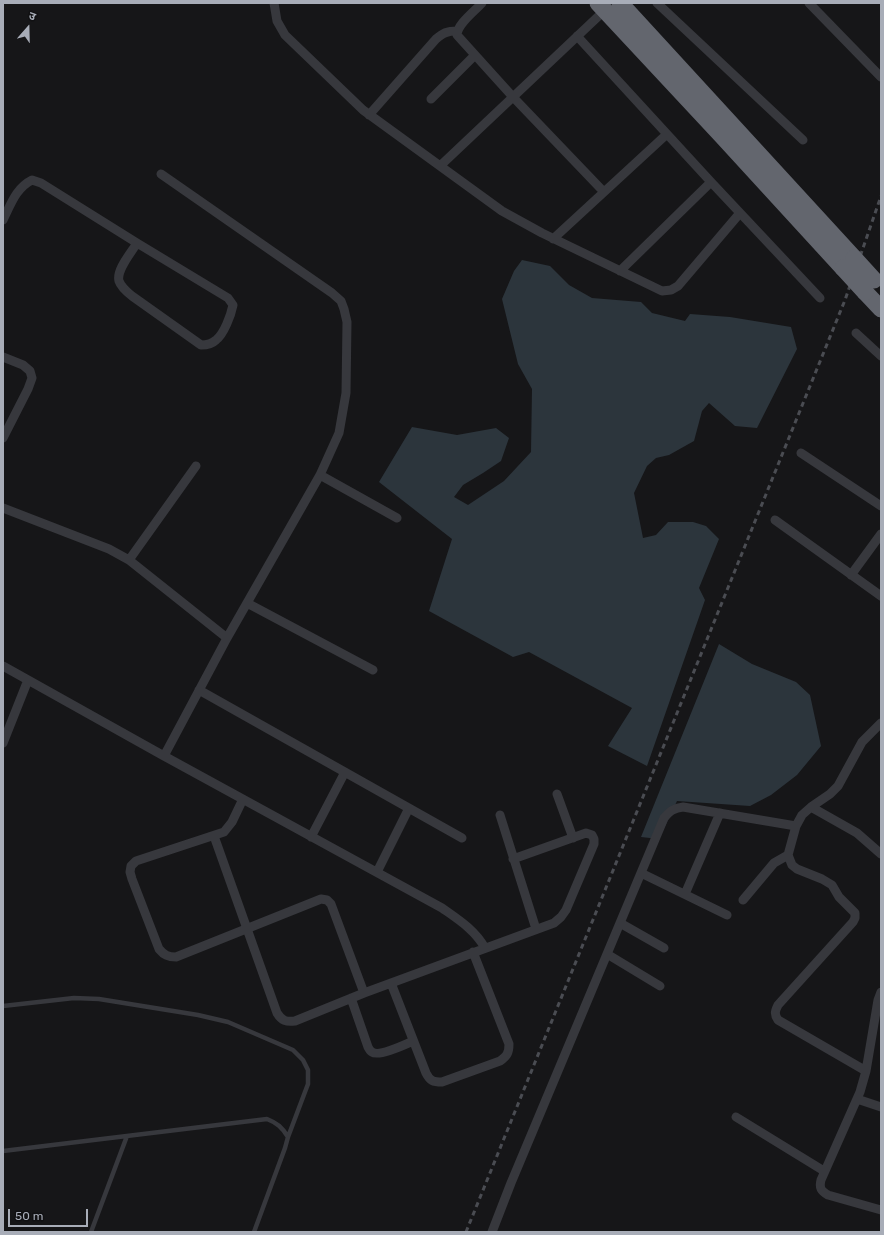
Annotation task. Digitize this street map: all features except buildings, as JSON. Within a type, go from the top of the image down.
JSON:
[{"type":"highway","points":[[608,5],[849,263],[873,286],[881,309]]},
{"type":"street","points":[[274,3],[277,22],[285,35],[369,115],[502,211],[553,239],[662,291],[671,290],[678,286],[740,213]]},
{"type":"street","points":[[482,3],[460,26],[457,31],[457,35],[513,98],[603,191]]},
{"type":"street","points":[[657,3],[803,140]]},
{"type":"street","points":[[809,3],[881,77]]},
{"type":"street","points":[[440,166],[578,36],[608,5]]},
{"type":"street","points":[[369,115],[436,39],[449,31],[457,31]]},
{"type":"street","points":[[578,36],[710,182],[820,298]]},
{"type":"street","points":[[431,99],[475,55]]},
{"type":"street","points":[[553,239],[603,191],[667,134]]},
{"type":"street","points":[[161,174],[332,293],[341,302],[347,322],[346,393],[339,433],[320,475],[227,638],[164,756]]},
{"type":"street","points":[[3,220],[18,190],[32,180],[41,183],[228,298],[233,305],[231,316],[217,340],[209,345],[201,344],[132,296],[123,288],[119,281],[119,271],[137,243]]},
{"type":"street","points":[[620,271],[710,182]]},
{"type":"street","points":[[856,333],[881,356]]},
{"type":"street","points":[[3,357],[26,368],[30,371],[32,378],[3,438]]},
{"type":"street","points":[[801,453],[881,506]]},
{"type":"street","points":[[128,560],[196,466]]},
{"type":"street","points":[[320,475],[397,518]]},
{"type":"street","points":[[3,508],[109,549],[128,560],[227,638]]},
{"type":"street","points":[[775,520],[881,596]]},
{"type":"street","points":[[851,575],[881,534]]},
{"type":"street","points":[[247,603],[373,670]]},
{"type":"street","points":[[3,666],[442,908],[457,918],[479,938],[485,948]]},
{"type":"street","points":[[3,743],[28,680]]},
{"type":"street","points":[[199,690],[462,838]]},
{"type":"street","points":[[866,1071],[778,1020],[775,1010],[855,918],[855,913],[852,908],[839,897],[832,886],[822,879],[797,869],[792,865],[788,855],[796,826],[802,815],[810,807],[830,794],[838,786],[862,742],[881,723]]},
{"type":"street","points":[[311,837],[345,772]]},
{"type":"street","points":[[557,794],[572,838]]},
{"type":"street","points":[[243,799],[228,829],[224,832],[136,862],[131,866],[130,872],[159,949],[170,957],[176,957],[247,930],[321,899],[327,900],[331,904],[364,993]]},
{"type":"street","points":[[492,1232],[511,1183],[664,818],[669,811],[683,807],[796,826]]},
{"type":"street","points":[[810,807],[857,833],[881,854]]},
{"type":"street","points":[[377,872],[409,808]]},
{"type":"street","points":[[685,894],[720,813]]},
{"type":"street","points":[[500,815],[536,929]]},
{"type":"street","points":[[214,836],[277,1013],[280,1019],[287,1022],[295,1021],[364,993],[554,923],[566,910],[594,844],[594,838],[592,835],[586,834],[514,859]]},
{"type":"street","points":[[743,900],[774,863],[788,855]]},
{"type":"street","points":[[641,873],[727,915]]},
{"type":"street","points":[[620,924],[664,948]]},
{"type":"street","points":[[391,983],[426,1073],[434,1082],[442,1082],[500,1061],[506,1057],[509,1051],[509,1044],[473,952]]},
{"type":"street","points":[[607,954],[660,986]]},
{"type":"street","points":[[881,992],[878,1000],[864,1081],[824,1171],[820,1186],[822,1191],[828,1195],[881,1210]]},
{"type":"street","points":[[351,998],[368,1047],[372,1052],[376,1054],[382,1053],[413,1041]]},
{"type":"street","points":[[856,1099],[881,1107]]},
{"type":"street","points":[[736,1118],[824,1171]]},
{"type":"lane","points":[[3,1006],[74,998],[99,999],[198,1015],[228,1022],[293,1050],[303,1060],[308,1070],[308,1084],[254,1232]]},
{"type":"lane","points":[[3,1151],[266,1119],[276,1122],[288,1137]]},
{"type":"lane","points":[[90,1232],[127,1136]]},
{"type":"shaded area","points":[[522,260],[550,266],[569,285],[592,298],[641,302],[652,313],[685,321],[690,314],[730,317],[791,327],[797,349],[757,428],[735,426],[709,403],[702,411],[694,441],[669,455],[656,458],[647,466],[634,493],[643,538],[656,535],[668,522],[693,522],[706,526],[719,539],[699,588],[705,600],[647,766],[608,746],[632,708],[529,652],[513,657],[429,611],[452,539],[379,482],[412,427],[457,435],[496,428],[509,438],[501,461],[463,485],[454,497],[468,505],[504,481],[531,452],[532,389],[518,364],[502,299],[514,271]]},
{"type":"shaded area","points":[[719,644],[752,664],[796,682],[810,695],[821,746],[797,775],[771,795],[750,806],[677,801],[659,839],[641,837]]},
{"type":"railway","points":[[466,1232],[845,300],[881,196]]}]
